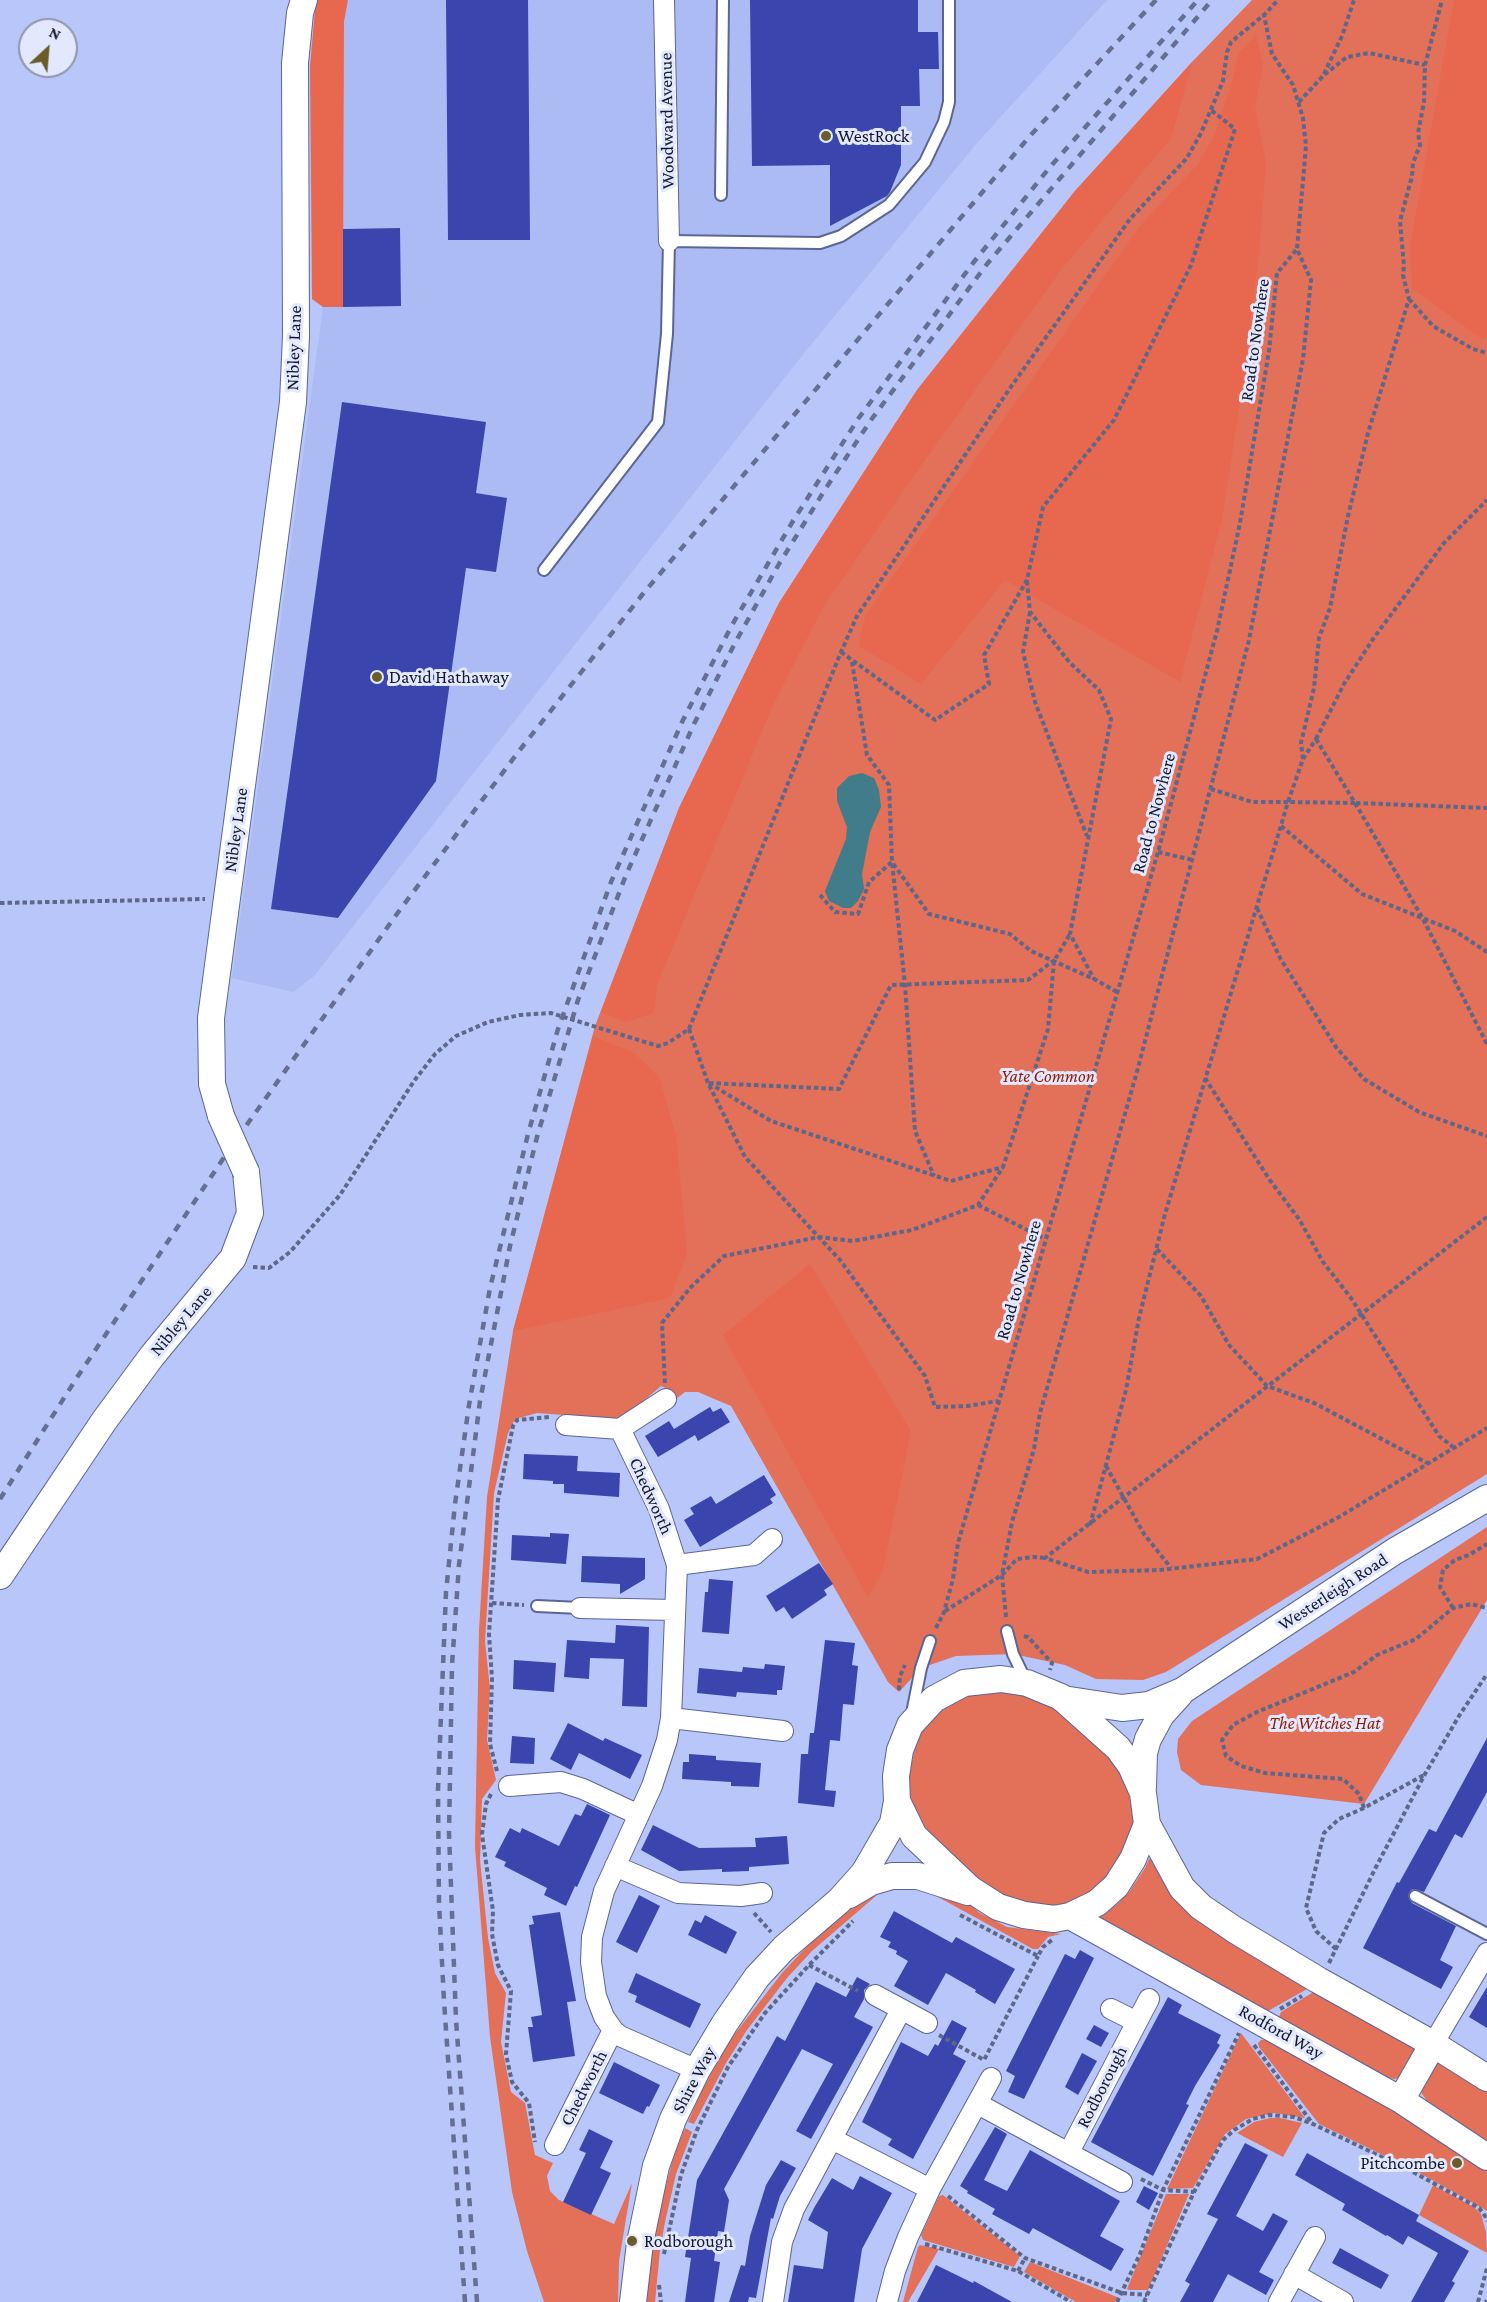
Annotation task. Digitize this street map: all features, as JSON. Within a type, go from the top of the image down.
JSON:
[{"type":"street","name":"Nibley Lane","points":[[0,1576],[104,1421],[152,1356],[233,1258],[250,1213],[246,1172],[221,1116],[212,1084],[211,1018],[293,402],[296,336],[295,63],[300,13],[304,0]]},
{"type":"street","name":"Woodward Avenue","points":[[664,0],[669,241]]},
{"type":"street","points":[[566,1425],[620,1429],[666,1399]]},
{"type":"street","name":"Chedworth","points":[[620,1429],[659,1509],[677,1566],[671,1718],[667,1740],[639,1815],[597,1912],[592,1937],[591,1962],[596,1996],[604,2017],[613,2030],[620,2036],[697,2070]]},
{"type":"street","name":"Westerleigh Road","points":[[910,1725],[934,1699],[964,1683],[1001,1678],[1122,1708],[1149,1705],[1182,1692],[1395,1551],[1487,1498]]},
{"type":"street","points":[[677,1566],[754,1555],[772,1539]]},
{"type":"street","points":[[580,1608],[674,1610]]},
{"type":"street","points":[[1045,1690],[1118,1748],[1131,1766],[1143,1792],[1147,1824],[1182,1888],[1201,1907],[1234,1930],[1433,2044],[1487,2078]]},
{"type":"street","name":"Westerleigh Road","points":[[1143,1792],[1144,1753],[1148,1739],[1161,1715],[1182,1692]]},
{"type":"street","points":[[671,1718],[783,1731]]},
{"type":"street","points":[[910,1725],[900,1750],[896,1776],[897,1801],[914,1836],[970,1889],[998,1907],[1024,1915],[1054,1919],[1070,1916],[1096,1903],[1116,1886],[1133,1859],[1147,1824]]},
{"type":"street","points":[[501,1785],[561,1782],[583,1789],[639,1815]]},
{"type":"street","name":"Shire Way","points":[[848,1910],[864,1874],[892,1823],[897,1801]]},
{"type":"street","points":[[615,1866],[678,1893],[741,1896],[762,1893]]},
{"type":"street","name":"Shire Way","points":[[633,2302],[640,2243],[656,2166],[673,2119],[697,2070],[725,2022],[757,1977],[784,1948],[848,1910],[871,1882],[892,1876],[918,1876],[944,1882],[986,1899]]},
{"type":"street","name":"Rodford Way","points":[[1070,1916],[1401,2100],[1487,2157]]},
{"type":"street","points":[[1401,2100],[1487,1953]]},
{"type":"street","points":[[876,1995],[932,2029]]},
{"type":"street","name":"Rodborough","points":[[1069,2152],[1149,1998]]},
{"type":"street","points":[[1111,2009],[1136,2021]]},
{"type":"street","points":[[773,2302],[782,2242],[794,2209],[902,2010]]},
{"type":"street","name":"Chedworth","points":[[555,2145],[613,2030]]},
{"type":"street","points":[[887,2302],[895,2271],[930,2188],[991,2079]]},
{"type":"street","points":[[978,2104],[1122,2182]]},
{"type":"street","points":[[832,2139],[930,2188]]},
{"type":"street","points":[[1279,2302],[1315,2237]]},
{"type":"street","points":[[1294,2274],[1343,2302]]},
{"type":"lane","points":[[721,195],[723,0]]},
{"type":"lane","points":[[544,570],[658,422],[668,334],[669,241],[820,243],[841,236],[889,205],[925,162],[944,123],[949,102],[949,0]]},
{"type":"lane","points":[[537,1606],[580,1608]]},
{"type":"lane","points":[[1007,1631],[1012,1654],[1045,1690]]},
{"type":"lane","points":[[910,1725],[921,1668],[930,1641]]},
{"type":"lane","points":[[1415,1896],[1487,1934]]},
{"type":"path","points":[[233,1258],[252,1267],[269,1268],[290,1252],[340,1195],[414,1081],[435,1054],[456,1036],[488,1022],[520,1015],[551,1013],[658,1046],[674,1040],[689,1029],[857,616],[1008,391],[1130,219],[1187,158],[1211,110],[1222,81],[1227,51],[1231,42],[1264,15],[1278,0]]},
{"type":"path","points":[[1324,75],[1342,36],[1354,0]]},
{"type":"path","points":[[1442,0],[1425,65],[1424,102],[1418,133],[1420,145],[1413,163],[1412,176],[1400,221],[1403,275],[1409,299],[1433,326],[1473,349],[1487,353]]},
{"type":"path","points":[[1045,1690],[1052,1663],[1028,1637],[1007,1631],[1002,1575],[1012,1522],[1034,1449],[1040,1413],[1138,1068],[1249,640],[1303,359],[1311,280],[1297,249],[1306,146],[1303,118],[1293,85],[1272,54],[1264,15]]},
{"type":"path","points":[[1298,103],[1324,75],[1347,57],[1369,53],[1425,65]]},
{"type":"path","points":[[841,652],[935,720],[988,684],[984,655],[1027,580],[1043,507],[1114,420],[1191,265],[1235,129],[1211,110]]},
{"type":"path","name":"Road to Nowhere","points":[[930,1641],[944,1612],[953,1579],[958,1543],[1158,852],[1217,631],[1240,523],[1269,351],[1277,273],[1297,249]]},
{"type":"path","points":[[1303,759],[1300,743],[1314,688],[1319,638],[1330,608],[1348,516],[1368,432],[1409,299]]},
{"type":"path","points":[[1090,1525],[1126,1390],[1139,1318],[1165,1214],[1179,1172],[1187,1134],[1303,759],[1317,739],[1344,684],[1373,639],[1444,543],[1487,500]]},
{"type":"path","points":[[1027,580],[1030,612],[1023,652],[1035,702],[1088,837]]},
{"type":"path","points":[[708,1083],[839,1089],[891,985],[1028,980],[1054,961],[1070,934],[1111,719],[1099,690],[1070,663],[1030,612]]},
{"type":"path","points":[[852,661],[867,755],[889,785],[892,862],[915,1131],[934,1176]]},
{"type":"path","points":[[1317,739],[1422,917],[1487,1044]]},
{"type":"path","points":[[1211,789],[1252,802],[1487,808]]},
{"type":"path","points":[[1281,826],[1362,894],[1455,931],[1487,952]]},
{"type":"path","points":[[1158,852],[1193,860]]},
{"type":"path","points":[[820,895],[835,912],[858,914],[869,882],[892,862]]},
{"type":"path","points":[[892,862],[929,914],[1010,934],[1031,951],[1094,979],[1117,992]]},
{"type":"path","points":[[0,903],[227,899]]},
{"type":"path","points":[[1257,908],[1280,958],[1336,1047],[1364,1079],[1419,1112],[1487,1136]]},
{"type":"path","points":[[1070,934],[1094,979]]},
{"type":"path","points":[[666,1399],[662,1323],[690,1288],[724,1256],[819,1238],[853,1241],[912,1230],[978,1205],[1002,1167],[1048,1029],[1054,961]]},
{"type":"path","points":[[689,1029],[708,1083],[745,1157],[840,1260],[925,1376],[935,1407],[968,1406],[998,1401]]},
{"type":"path","points":[[1205,1077],[1269,1179],[1299,1219],[1323,1262],[1351,1298],[1439,1436],[1453,1447]]},
{"type":"path","points":[[708,1083],[771,1121],[951,1181],[1002,1167]]},
{"type":"path","points":[[978,1205],[1046,1239]]},
{"type":"path","points":[[1045,1558],[1487,1216]]},
{"type":"path","points":[[1156,1249],[1202,1296],[1229,1346],[1267,1386],[1314,1403],[1427,1463]]},
{"type":"path","points":[[555,2145],[536,2148],[529,2103],[512,2082],[506,2054],[511,1991],[498,1965],[492,1934],[494,1911],[482,1834],[486,1804],[501,1785],[490,1744],[492,1678],[489,1634],[498,1500],[513,1426],[517,1420],[557,1416],[566,1425]]},
{"type":"path","points":[[944,1612],[1002,1575],[1017,1558],[1045,1558],[1088,1572],[1171,1569],[1257,1559],[1338,1517],[1487,1428]]},
{"type":"path","points":[[1106,1465],[1144,1534],[1171,1569]]},
{"type":"path","points":[[1453,1608],[1440,1587],[1443,1570],[1455,1560],[1487,1544]]},
{"type":"path","points":[[492,1603],[537,1606]]},
{"type":"path","points":[[1364,1808],[1359,1794],[1343,1779],[1265,1773],[1241,1766],[1226,1756],[1222,1740],[1233,1725],[1257,1712],[1354,1672],[1377,1655],[1416,1639],[1435,1620],[1453,1608],[1471,1604],[1487,1608]]},
{"type":"path","points":[[1336,1949],[1316,1931],[1306,1908],[1324,1833],[1339,1819],[1364,1808],[1425,1774]]},
{"type":"path","points":[[741,1896],[784,1948]]},
{"type":"path","points":[[662,2261],[681,2175],[697,2130],[728,2067],[765,2013],[809,1965],[848,1910]]},
{"type":"path","points":[[956,1912],[1038,1956]]},
{"type":"path","points":[[932,2029],[984,2060],[1043,1947],[1050,1941],[1058,1939]]},
{"type":"path","points":[[809,1965],[869,1997],[876,1995]]},
{"type":"path","points":[[1241,2028],[1313,2124]]},
{"type":"path","points":[[1144,2302],[1194,2192],[1223,2140],[1234,2130],[1253,2119],[1269,2115],[1294,2117],[1313,2124],[1413,2172],[1479,2208],[1487,2221]]},
{"type":"path","points":[[1122,2182],[1127,2171],[1163,2190],[1194,2192]]},
{"type":"path","points":[[930,2188],[940,2189],[1025,2258],[1122,2293],[1147,2295]]},
{"type":"path","points":[[908,2237],[1018,2271],[1071,2302]]},
{"type":"path","points":[[1018,2271],[1025,2258]]},
{"type":"path","points":[[1478,2302],[1487,2268]]},
{"type":"path","points":[[659,2284],[661,2302]]},
{"type":"shaded area","points":[[318,0],[348,0],[344,22],[343,307],[323,307],[312,299],[310,66],[315,9]]},
{"type":"shaded area","points":[[348,0],[1107,0],[977,143],[801,357],[314,976],[293,992],[232,978],[323,307],[343,306],[344,22]]},
{"type":"shaded area","points":[[1454,0],[1487,0],[1487,335],[1483,340],[1412,288],[1410,247]]},
{"type":"shaded area","points":[[1256,35],[1263,65],[1255,107],[1266,163],[1259,253],[1222,519],[1180,682],[1005,580],[921,684],[859,646],[865,616],[1140,226],[1198,164],[1214,136],[1232,82],[1238,54]]},
{"type":"shaded area","points":[[1193,61],[1171,138],[1061,270],[823,607],[772,707],[657,985],[654,1013],[626,1022],[601,1012],[679,808],[779,603],[917,390],[1075,191]]},
{"type":"shaded area","points":[[862,773],[874,778],[879,790],[881,807],[870,832],[862,874],[864,889],[858,901],[851,908],[843,908],[829,901],[825,891],[846,839],[847,827],[837,801],[837,788],[849,776]]},
{"type":"shaded area","points":[[593,1036],[633,1052],[659,1077],[676,1135],[687,1253],[670,1298],[513,1331]]},
{"type":"shaded area","points":[[810,1264],[911,1431],[883,1570],[868,1597],[723,1335]]},
{"type":"green space","name":"Yate Common","points":[[1252,0],[1487,0],[1487,1474],[1166,1672],[1143,1680],[1096,1679],[1065,1665],[1013,1654],[956,1656],[921,1668],[899,1692],[888,1682],[731,1406],[698,1392],[685,1392],[676,1399],[670,1390],[661,1386],[626,1416],[618,1419],[537,1413],[515,1419],[508,1433],[494,1493],[485,1641],[490,1689],[487,1740],[496,1780],[482,1799],[480,1860],[488,1938],[495,1973],[506,1993],[501,2042],[511,2092],[525,2103],[535,2155],[553,2163],[547,2176],[550,2191],[559,2200],[614,2224],[632,2183],[619,2261],[618,2302],[544,2302],[527,2251],[512,2192],[490,2037],[475,1847],[479,1630],[487,1497],[513,1331],[595,1026],[679,808],[779,603],[917,390],[1075,191],[1193,61]]},
{"type":"green space","name":"The Witches Hat","points":[[1487,1527],[1487,1600],[1364,1804],[1201,1785],[1181,1770],[1177,1752],[1178,1739],[1192,1721]]},
{"type":"green space","points":[[1011,1690],[1049,1704],[1111,1756],[1132,1793],[1134,1821],[1132,1837],[1102,1886],[1073,1903],[1045,1907],[1015,1901],[987,1886],[936,1844],[922,1828],[912,1807],[908,1787],[911,1766],[916,1744],[924,1728],[946,1706],[963,1698],[979,1692]]},
{"type":"green space","points":[[1149,1859],[1152,1859],[1171,1893],[1308,1982],[1307,1989],[1268,2011],[1097,1917],[1116,1905],[1129,1892]]},
{"type":"green space","points":[[911,1878],[940,1885],[954,1892],[980,1913],[1007,1927],[1061,1934],[1048,1937],[1038,1949],[1033,1949],[916,1885],[901,1884],[884,1889],[812,1951],[787,1978],[747,2030],[726,2063],[694,2124],[688,2122],[702,2090],[730,2040],[782,1973],[814,1939],[865,1893],[875,1887]]},
{"type":"green space","points":[[1320,1988],[1419,2045],[1400,2078],[1382,2076],[1279,2017],[1281,2012]]},
{"type":"green space","points":[[1241,2033],[1305,2118],[1274,2113],[1246,2119],[1225,2134],[1193,2188],[1167,2189]]},
{"type":"green space","points":[[1261,2040],[1281,2041],[1487,2168],[1487,2211],[1418,2172],[1319,2124],[1259,2047],[1258,2043]]},
{"type":"green space","points":[[1438,2060],[1458,2069],[1487,2091],[1487,2143],[1427,2101],[1422,2094],[1421,2088]]},
{"type":"green space","points":[[1270,2118],[1302,2123],[1283,2157],[1237,2133],[1254,2122]]},
{"type":"green space","points":[[685,2128],[692,2132],[676,2174],[665,2222],[655,2302],[647,2302],[652,2238],[674,2155]]},
{"type":"green space","points":[[1433,2185],[1474,2207],[1481,2214],[1486,2232],[1487,2253],[1419,2215]]},
{"type":"green space","points":[[1166,2194],[1189,2194],[1148,2290],[1129,2290],[1127,2289]]},
{"type":"green space","points":[[943,2195],[1020,2256],[1014,2267],[923,2240],[921,2235],[939,2196]]},
{"type":"green space","points":[[920,2245],[939,2249],[908,2302],[903,2302],[918,2247]]},
{"type":"green space","points":[[1030,2262],[1117,2297],[1115,2302],[1076,2302],[1024,2272]]},
{"type":"building","points":[[446,0],[528,0],[530,240],[448,240]]},
{"type":"building","name":"WestRock","points":[[750,0],[918,0],[918,32],[938,32],[939,69],[919,69],[920,106],[901,106],[901,165],[890,192],[887,196],[830,226],[830,165],[752,166]]},
{"type":"building","points":[[400,228],[401,306],[343,307],[343,229]]},
{"type":"building","name":"David Hathaway","points":[[342,402],[486,422],[476,493],[507,498],[496,572],[466,568],[436,781],[338,918],[271,909]]},
{"type":"building","points":[[710,1407],[713,1412],[721,1408],[730,1422],[698,1441],[695,1435],[658,1457],[645,1436],[669,1421],[674,1429]]},
{"type":"building","points":[[524,1454],[578,1456],[577,1471],[620,1473],[619,1497],[564,1493],[564,1484],[523,1479]]},
{"type":"building","points":[[764,1475],[776,1495],[770,1499],[773,1503],[700,1547],[684,1520],[694,1514],[690,1508],[711,1496],[716,1504]]},
{"type":"building","points":[[550,1533],[569,1534],[566,1564],[511,1560],[512,1535],[550,1537]]},
{"type":"building","points":[[582,1556],[645,1558],[645,1579],[620,1594],[620,1584],[581,1582]]},
{"type":"building","points":[[819,1563],[833,1584],[824,1590],[827,1595],[792,1619],[784,1607],[776,1612],[766,1596]]},
{"type":"building","points":[[709,1579],[733,1581],[729,1634],[702,1632],[705,1592],[708,1592]]},
{"type":"building","points":[[616,1625],[649,1627],[647,1707],[622,1706],[624,1659],[590,1658],[589,1679],[564,1677],[567,1640],[615,1643]]},
{"type":"building","points":[[825,1640],[855,1643],[852,1665],[858,1666],[854,1705],[843,1704],[840,1741],[830,1740],[825,1790],[836,1791],[834,1807],[798,1803],[801,1754],[808,1754],[810,1733],[814,1733]]},
{"type":"building","points":[[514,1660],[556,1663],[554,1692],[513,1689]]},
{"type":"building","points":[[765,1664],[785,1666],[782,1690],[777,1690],[777,1695],[737,1692],[736,1697],[697,1693],[699,1668],[742,1672],[743,1667],[764,1669]]},
{"type":"building","points":[[568,1723],[603,1741],[605,1738],[642,1755],[630,1779],[579,1753],[571,1770],[550,1759]]},
{"type":"building","points":[[512,1736],[535,1738],[534,1764],[510,1763]]},
{"type":"building","points":[[1487,1738],[1487,1792],[1462,1838],[1455,1834],[1424,1892],[1414,1889],[1408,1896],[1412,1903],[1456,1926],[1440,1960],[1453,1967],[1441,1989],[1363,1948],[1397,1882],[1399,1883],[1429,1829],[1436,1832]]},
{"type":"building","points":[[689,1754],[716,1756],[716,1760],[761,1763],[759,1787],[731,1786],[731,1782],[682,1779],[683,1762],[689,1762]]},
{"type":"building","points":[[587,1804],[610,1815],[566,1906],[544,1895],[547,1888],[504,1866],[506,1862],[495,1857],[510,1828],[520,1833],[522,1828],[559,1846],[575,1814],[581,1816]]},
{"type":"building","points":[[653,1825],[699,1848],[756,1847],[755,1838],[787,1836],[789,1864],[749,1867],[749,1871],[722,1872],[722,1869],[679,1871],[641,1850]]},
{"type":"building","points":[[639,1895],[660,1906],[637,1953],[616,1942]]},
{"type":"building","points":[[894,1911],[952,1943],[956,1937],[1015,1969],[995,2004],[946,1973],[928,2005],[894,1986],[908,1961],[896,1954],[897,1951],[888,1947],[891,1942],[880,1937]]},
{"type":"building","points":[[560,1912],[576,2001],[567,2002],[575,2056],[533,2062],[528,2027],[533,2027],[531,2017],[542,2015],[529,1925],[534,1924],[532,1916]]},
{"type":"building","points":[[705,1915],[737,1932],[726,1954],[688,1935],[695,1920],[701,1923]]},
{"type":"building","points":[[1080,1950],[1094,1958],[1024,2099],[1008,2092],[1015,2076],[1006,2071],[1065,1954],[1075,1959]]},
{"type":"building","points":[[636,1973],[701,2004],[690,2028],[635,2002],[637,1996],[628,1992]]},
{"type":"building","points":[[857,1977],[870,1984],[864,1990],[864,1999],[854,2017],[873,2027],[811,2139],[796,2131],[833,2064],[802,2049],[724,2189],[729,2200],[724,2232],[718,2231],[714,2261],[720,2262],[714,2302],[685,2302],[691,2258],[685,2257],[697,2180],[777,2036],[785,2041],[816,1982],[846,1997]]},
{"type":"building","points":[[1487,1987],[1487,2028],[1469,2017]]},
{"type":"building","points":[[1168,1997],[1182,2005],[1178,2013],[1221,2035],[1217,2043],[1220,2045],[1195,2086],[1186,2104],[1189,2105],[1153,2176],[1091,2142]]},
{"type":"building","points":[[952,2020],[967,2028],[953,2054],[966,2061],[913,2159],[888,2145],[892,2139],[862,2122],[901,2042],[928,2056],[935,2044],[938,2046]]},
{"type":"building","points":[[1094,2025],[1109,2033],[1101,2047],[1086,2039]]},
{"type":"building","points":[[1082,2053],[1097,2061],[1078,2095],[1065,2087]]},
{"type":"building","points":[[614,2062],[660,2085],[643,2114],[599,2093]]},
{"type":"building","points":[[995,2127],[1007,2134],[984,2180],[1007,2191],[1030,2150],[1120,2201],[1100,2236],[1124,2249],[1111,2271],[1033,2228],[1029,2234],[992,2214],[995,2209],[967,2193],[968,2191],[960,2186]]},
{"type":"building","points":[[589,2129],[613,2141],[600,2168],[611,2173],[591,2215],[563,2202],[586,2153],[579,2150]]},
{"type":"building","points":[[1245,2143],[1268,2155],[1236,2216],[1263,2231],[1273,2213],[1288,2221],[1259,2272],[1274,2280],[1266,2295],[1228,2274],[1213,2302],[1180,2302],[1190,2284],[1185,2281],[1218,2219],[1207,2214]]},
{"type":"building","points":[[1307,2153],[1419,2215],[1416,2221],[1469,2251],[1452,2281],[1455,2283],[1444,2302],[1411,2302],[1438,2253],[1408,2236],[1403,2245],[1386,2236],[1342,2210],[1345,2204],[1295,2175]]},
{"type":"building","points":[[781,2160],[796,2168],[780,2196],[773,2219],[771,2218],[756,2298],[749,2297],[748,2302],[729,2302],[741,2265],[745,2266],[750,2236],[766,2185]]},
{"type":"building","points":[[860,2176],[892,2193],[862,2249],[854,2302],[788,2302],[794,2265],[823,2269],[828,2232],[808,2220],[814,2208],[832,2178],[853,2190]]},
{"type":"building","points":[[1144,2186],[1158,2193],[1149,2210],[1136,2202]]},
{"type":"building","points":[[1340,2248],[1389,2275],[1381,2289],[1332,2263]]},
{"type":"building","points":[[936,2265],[973,2283],[974,2281],[1012,2302],[917,2302]]},
{"type":"railway","points":[[0,1499],[76,1379],[231,1147],[399,911],[519,751],[642,595],[1029,137],[1156,0]]},
{"type":"railway","points":[[465,2302],[439,1903],[438,1790],[446,1592],[455,1504],[469,1405],[490,1288],[528,1134],[558,1029],[611,882],[683,720],[732,625],[793,521],[858,419],[973,263],[1050,167],[1198,0]]},
{"type":"railway","points":[[477,2302],[456,2020],[449,1833],[452,1665],[459,1565],[480,1401],[510,1246],[537,1137],[578,1000],[626,875],[694,724],[779,564],[826,488],[871,420],[987,264],[1212,0]]},
{"type":"place","name":"WestRock","points":[[826,136]]},
{"type":"place","name":"David Hathaway","points":[[377,677]]},
{"type":"place","name":"Pitchcombe","points":[[1457,2163]]},
{"type":"place","name":"Rodborough","points":[[632,2241]]}]
